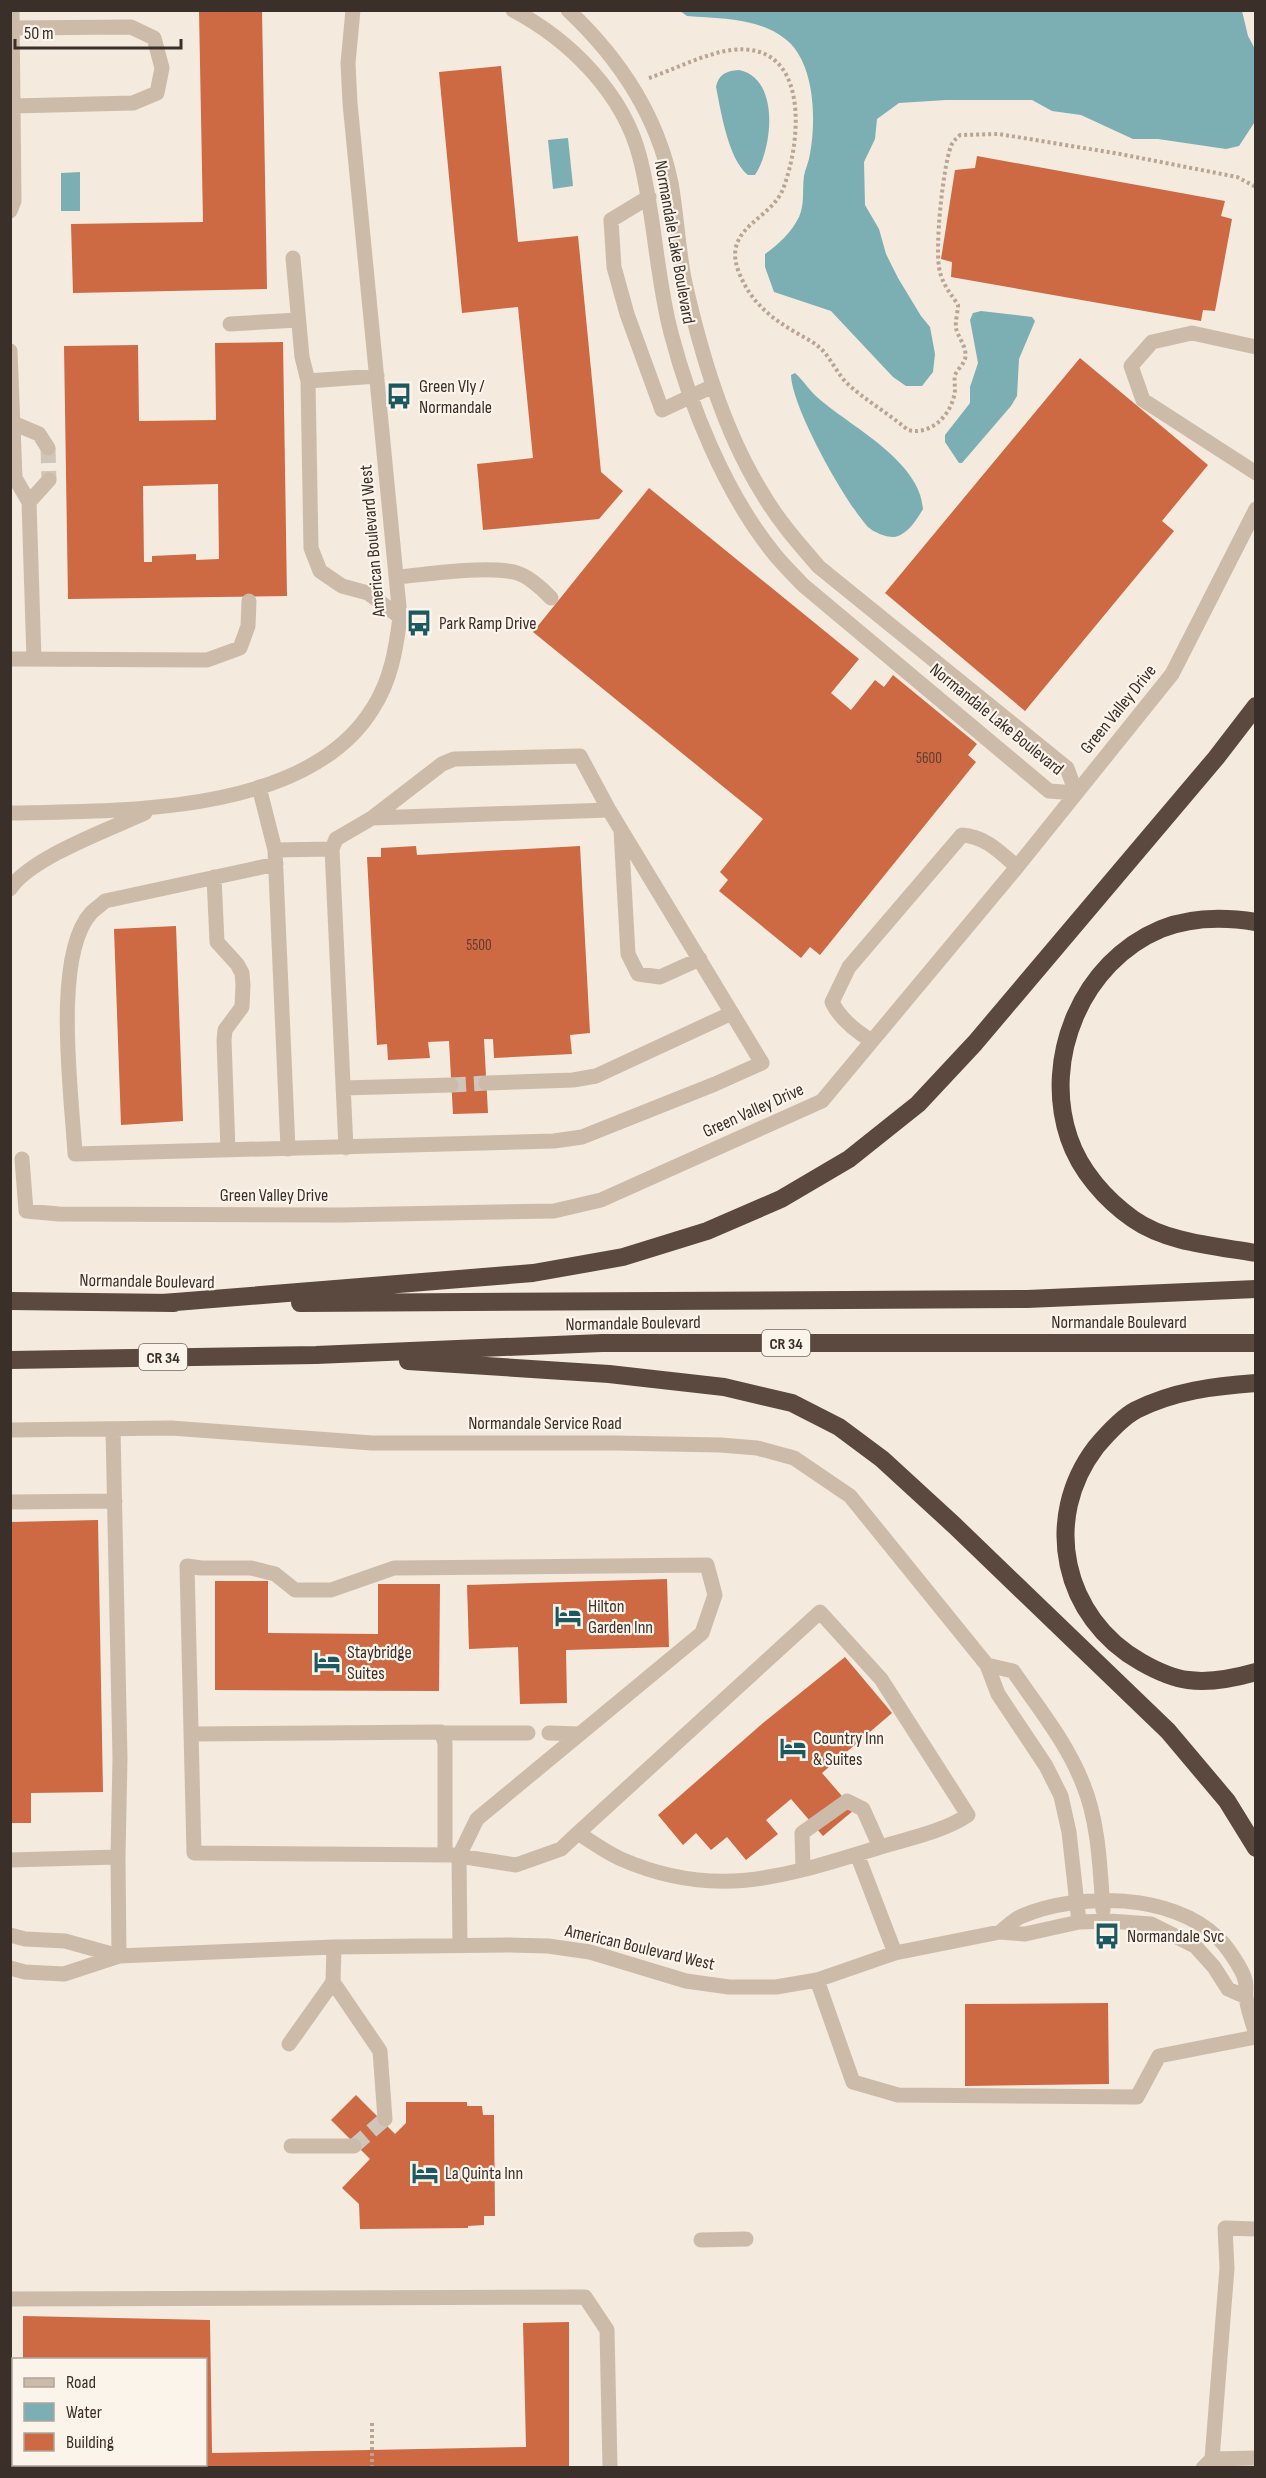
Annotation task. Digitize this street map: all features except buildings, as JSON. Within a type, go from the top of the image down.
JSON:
[{"type":"highway","points":[[163,1304],[532,1273],[623,1257],[707,1231],[781,1199],[849,1159],[918,1104],[983,1034],[1256,706]]},
{"type":"highway","points":[[1256,922],[1228,918],[1195,921],[1162,929],[1114,959],[1096,977],[1073,1023],[1064,1048],[1060,1080],[1063,1112],[1076,1155],[1095,1183],[1114,1203],[1135,1221],[1162,1233],[1188,1241],[1256,1253]]},
{"type":"highway","name":"Normandale Boulevard","points":[[10,1301],[163,1304],[1027,1299],[1256,1289]]},
{"type":"highway","name":"Normandale Boulevard","points":[[10,1360],[316,1354],[602,1343],[1256,1342]]},
{"type":"highway","points":[[316,1354],[609,1374],[724,1387],[792,1403],[839,1427],[882,1459],[956,1526],[1168,1731],[1227,1801],[1256,1848]]},
{"type":"highway","points":[[1256,1383],[1209,1387],[1173,1396],[1134,1411],[1107,1433],[1088,1458],[1075,1484],[1068,1509],[1065,1534],[1067,1567],[1088,1616],[1107,1637],[1130,1656],[1154,1669],[1188,1680],[1215,1680],[1256,1672]]},
{"type":"street","points":[[10,212],[14,201],[12,10]]},
{"type":"street","name":"American Boulevard West","points":[[10,813],[129,811],[259,787],[303,770],[332,752],[352,734],[373,708],[386,681],[396,655],[400,616],[350,103],[348,63],[353,10]]},
{"type":"street","name":"Normandale Lake Boulevard","points":[[513,10],[534,21],[570,48],[592,71],[610,96],[640,155],[649,197],[660,285],[691,395],[712,447],[741,506],[772,551],[803,585],[1049,790],[1076,793],[1067,768],[819,567],[791,536],[760,490],[713,386],[685,281],[670,182],[650,117],[634,88],[612,58],[568,10]]},
{"type":"street","points":[[12,28],[131,27],[154,38],[162,68],[157,93],[133,103],[13,106]]},
{"type":"street","points":[[649,197],[611,220],[614,267],[627,314],[662,410],[713,386]]},
{"type":"street","points":[[293,258],[302,357],[308,381],[311,548],[320,571],[342,586],[368,593],[400,616]]},
{"type":"street","points":[[230,324],[298,320]]},
{"type":"street","points":[[1256,347],[1192,333],[1152,342],[1131,366],[1143,400],[1256,473]]},
{"type":"street","points":[[10,351],[15,478],[29,502],[34,659]]},
{"type":"street","points":[[308,381],[377,376]]},
{"type":"street","points":[[13,423],[39,434],[48,448]]},
{"type":"street","points":[[29,502],[48,480]]},
{"type":"street","name":"Green Valley Drive","points":[[22,1159],[26,1211],[60,1214],[341,1215],[554,1211],[601,1200],[822,1101],[1017,867],[1172,674],[1256,508]]},
{"type":"street","points":[[397,577],[467,570],[515,572],[542,588],[551,598]]},
{"type":"street","points":[[10,659],[207,660],[240,648],[248,626],[249,601]]},
{"type":"street","points":[[332,849],[275,857],[214,877],[105,901],[90,914],[78,939],[69,974],[66,1004],[75,1154],[228,1150],[346,1148],[516,1144],[582,1137],[715,1084],[762,1062],[609,810],[580,756],[454,759],[442,764],[372,818],[336,839],[332,849],[346,1148]]},
{"type":"street","points":[[259,787],[275,857],[288,1149]]},
{"type":"street","points":[[10,889],[39,863],[155,808]]},
{"type":"street","points":[[372,818],[609,810]]},
{"type":"street","points":[[621,828],[628,954],[632,965],[638,974],[660,977],[700,959]]},
{"type":"street","points":[[872,1041],[851,1025],[836,1010],[832,1002],[849,967],[962,835],[986,842],[1017,867]]},
{"type":"street","points":[[214,877],[218,942],[237,964],[242,973],[243,985],[242,1007],[225,1030],[224,1040],[228,1150]]},
{"type":"street","points":[[486,1083],[573,1080],[596,1076],[732,1013]]},
{"type":"street","points":[[343,1088],[451,1085]]},
{"type":"street","name":"Normandale Service Road","points":[[10,1430],[171,1428],[372,1443],[721,1445],[757,1448],[794,1458],[850,1496],[987,1665],[998,1694],[1046,1766],[1061,1796],[1069,1832],[1079,1922]]},
{"type":"street","points":[[113,1429],[120,1758],[119,1956]]},
{"type":"street","points":[[10,1502],[115,1501]]},
{"type":"street","points":[[452,1855],[477,1819],[702,1633],[715,1595],[707,1565],[394,1568],[331,1590],[295,1590],[275,1575],[251,1568],[187,1566],[194,1853],[452,1855],[516,1865],[561,1849],[578,1833],[820,1612],[881,1679],[968,1815],[953,1825],[857,1854],[767,1879],[728,1883],[674,1877],[620,1858],[578,1833]]},
{"type":"street","points":[[987,1665],[1013,1671],[1062,1742],[1084,1784],[1096,1834],[1104,1921]]},
{"type":"street","points":[[441,1733],[445,1743],[460,1945]]},
{"type":"street","points":[[191,1734],[528,1733]]},
{"type":"street","points":[[549,1733],[580,1734]]},
{"type":"street","points":[[803,1869],[802,1833],[847,1801],[863,1809],[880,1847]]},
{"type":"street","points":[[857,1854],[895,1953]]},
{"type":"street","points":[[10,1860],[118,1857]]},
{"type":"street","name":"American Boulevard West","points":[[1000,1932],[1020,1916],[1076,1904],[1125,1900],[1155,1904],[1197,1921],[1219,1938],[1245,1980],[1246,1997],[1256,2036]]},
{"type":"street","name":"American Boulevard West","points":[[10,1968],[25,1972],[63,1974],[119,1956],[334,1947],[548,1946],[590,1952],[686,1981],[729,1987],[776,1987],[817,1980],[895,1953],[1000,1932],[1025,1934],[1079,1922],[1104,1921],[1151,1924],[1195,1946],[1214,1967],[1228,1989],[1246,1997]]},
{"type":"street","name":"American Boulevard West","points":[[10,1935],[25,1939],[65,1941],[119,1956]]},
{"type":"street","points":[[290,2044],[333,1982],[334,1947]]},
{"type":"street","points":[[817,1980],[853,2082],[898,2095],[1137,2097],[1159,2056],[1256,2036]]},
{"type":"street","points":[[333,1982],[380,2051],[385,2119]]},
{"type":"street","points":[[291,2146],[354,2146]]},
{"type":"street","points":[[1256,2229],[1225,2228],[1227,2268],[1208,2463],[1256,2458]]},
{"type":"street","points":[[701,2240],[746,2239]]},
{"type":"street","points":[[10,2300],[585,2297],[608,2330],[610,2468]]},
{"type":"path","points":[[649,78],[730,50],[747,50],[768,55],[783,66],[792,87],[796,108],[795,136],[784,187],[778,200],[745,228],[739,239],[735,257],[738,270],[757,304],[769,316],[819,347],[848,385],[908,430],[917,432],[927,430],[937,424],[945,415],[952,401],[955,376],[965,359],[964,349],[956,328],[958,305],[945,286],[938,256],[944,183],[950,148],[960,135],[999,134],[1120,154],[1237,177],[1256,187]]},
{"type":"path","points":[[372,2420],[372,2468]]},
{"type":"water","points":[[680,11],[1242,11],[1248,36],[1255,49],[1256,120],[1239,146],[1226,149],[1158,139],[1133,139],[1081,115],[1052,111],[1032,100],[946,100],[899,103],[877,119],[875,139],[864,162],[865,205],[879,229],[886,254],[898,278],[930,327],[935,354],[933,372],[922,386],[906,386],[893,377],[831,311],[774,292],[765,267],[765,254],[780,242],[796,223],[802,207],[804,176],[812,141],[813,112],[809,82],[799,55],[780,35],[755,24],[728,19],[687,16]]},
{"type":"water","points":[[739,70],[752,76],[761,86],[767,100],[769,132],[766,148],[755,175],[748,175],[735,158],[726,134],[716,87],[724,74]]},
{"type":"water","points":[[568,138],[573,186],[553,189],[548,140]]},
{"type":"water","points":[[80,172],[80,211],[61,211],[61,173]]},
{"type":"water","points":[[981,311],[1032,317],[1035,321],[1019,359],[1017,396],[962,463],[959,463],[945,442],[945,435],[970,403],[970,387],[978,363],[970,320],[973,313]]},
{"type":"water","points":[[795,373],[817,397],[881,446],[910,475],[919,491],[923,509],[903,534],[890,537],[880,534],[870,529],[858,515],[821,454],[800,409],[791,375]]},
{"type":"tunnel","points":[[48,448],[49,480]]},
{"type":"tunnel","points":[[451,1085],[486,1083]]},
{"type":"tunnel","points":[[354,2146],[385,2119]]},
{"type":"place","name":"Green Vly / Normandale","points":[[399,396]]},
{"type":"place","name":"Park Ramp Drive","points":[[419,623]]},
{"type":"place","name":"Hilton Garden Inn","points":[[568,1616]]},
{"type":"place","name":"Staybridge Suites","points":[[327,1662]]},
{"type":"place","name":"Country Inn & Suites","points":[[793,1748]]},
{"type":"place","name":"Normandale Svc","points":[[1107,1936]]},
{"type":"place","name":"La Quinta Inn","points":[[425,2173]]}]
